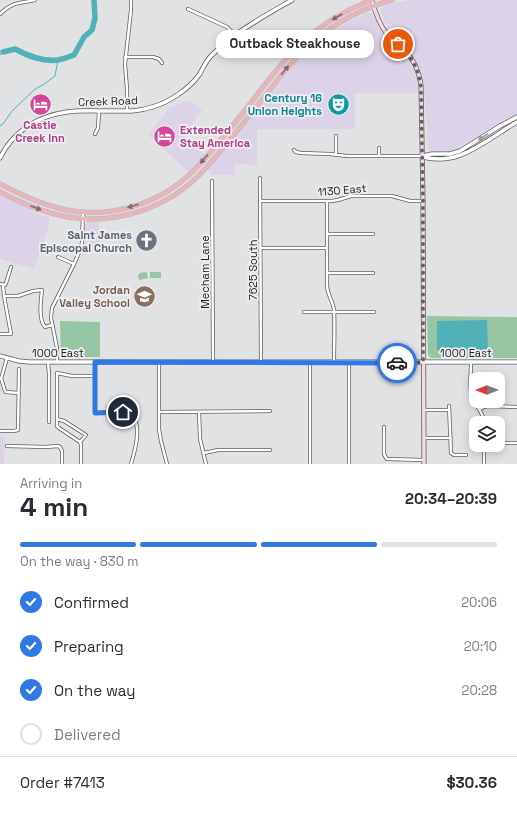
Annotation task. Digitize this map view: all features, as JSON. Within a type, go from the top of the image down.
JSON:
[{"type":"main road","points":[[0,184],[40,203],[60,209],[83,212],[108,212],[133,207],[158,196],[178,184],[192,173],[284,61],[313,33],[331,20],[372,0],[379,21],[384,30],[414,62],[419,75],[421,89],[424,462]]},
{"type":"main road","points":[[0,192],[45,211],[83,219],[112,218],[138,212],[162,202],[183,189],[196,178],[288,67],[316,39],[351,17],[374,6],[392,0]]},
{"type":"street","points":[[0,14],[8,6],[35,0]]},
{"type":"street","points":[[127,111],[125,57],[131,0]]},
{"type":"street","name":"Creek Road","points":[[0,158],[15,136],[26,126],[53,114],[68,112],[137,111],[156,106],[181,92],[194,82],[210,56],[235,35],[292,0]]},
{"type":"street","points":[[188,9],[227,26],[235,35]]},
{"type":"street","points":[[125,57],[153,57],[159,59],[162,63]]},
{"type":"street","points":[[95,134],[98,128],[99,111]]},
{"type":"street","points":[[294,150],[301,154],[336,154],[347,156],[422,156],[432,154],[450,154],[460,151],[517,117]]},
{"type":"street","points":[[422,156],[432,159],[450,159],[464,154],[517,122]]},
{"type":"street","points":[[336,136],[336,154]]},
{"type":"street","points":[[379,148],[380,156]]},
{"type":"street","name":"7625 South","points":[[260,178],[261,362]]},
{"type":"street","name":"Mecham Lane","points":[[212,181],[213,362]]},
{"type":"street","name":"1130 East","points":[[260,201],[327,201],[338,200],[351,196],[395,196],[410,201],[423,201]]},
{"type":"street","points":[[327,201],[327,290],[334,312],[334,362]]},
{"type":"street","points":[[57,362],[57,348],[51,313],[81,248],[83,212]]},
{"type":"street","points":[[327,234],[373,234]]},
{"type":"street","points":[[260,248],[327,248]]},
{"type":"street","points":[[58,256],[74,264]]},
{"type":"street","points":[[0,334],[11,334],[1,284],[5,285],[11,267]]},
{"type":"street","points":[[327,273],[373,273]]},
{"type":"street","points":[[4,296],[18,296],[33,291],[42,290],[40,318],[45,327],[52,325]]},
{"type":"street","points":[[304,312],[374,312]]},
{"type":"street","name":"1000 East","points":[[0,356],[29,362],[517,362]]},
{"type":"street","points":[[7,358],[0,379],[6,392],[19,393]]},
{"type":"street","points":[[48,362],[49,422]]},
{"type":"street","points":[[95,362],[95,413],[123,412],[129,413],[134,417],[137,440],[131,464]]},
{"type":"street","points":[[159,362],[159,429],[167,464]]},
{"type":"street","points":[[310,362],[310,464]]},
{"type":"street","points":[[348,362],[349,464]]},
{"type":"street","points":[[471,362],[471,393],[474,402],[480,409],[483,416]]},
{"type":"street","points":[[0,431],[18,430],[19,369]]},
{"type":"street","points":[[81,464],[80,442],[57,426],[56,373],[72,376],[95,376]]},
{"type":"street","points":[[449,406],[448,410],[452,454],[466,455]]},
{"type":"street","points":[[480,409],[488,406],[517,407]]},
{"type":"street","points":[[424,410],[448,410]]},
{"type":"street","points":[[159,412],[270,411]]},
{"type":"street","points":[[199,412],[199,434],[206,464]]},
{"type":"street","points":[[57,419],[64,421],[86,435],[80,442]]},
{"type":"street","points":[[384,427],[384,454],[387,460],[424,462]]},
{"type":"street","points":[[424,438],[451,438]]},
{"type":"street","points":[[505,443],[517,443]]},
{"type":"street","points":[[7,446],[58,446],[62,450],[62,464]]},
{"type":"street","points":[[204,453],[218,450],[270,450]]},
{"type":"street","points":[[484,452],[484,464]]},
{"type":"shaded area","points":[[408,0],[517,0],[517,115],[498,125],[459,150],[449,152],[429,151],[424,85],[421,71],[408,49],[388,29],[380,11],[384,6]]},
{"type":"shaded area","points":[[368,12],[373,14],[386,38],[403,53],[409,61],[417,78],[418,93],[355,93],[355,129],[257,129],[257,165],[235,164],[235,175],[212,175],[207,170],[296,62],[329,33]]},
{"type":"shaded area","points":[[189,100],[202,110],[183,135],[207,157],[188,172],[148,135],[169,108]]},
{"type":"shaded area","points":[[0,195],[43,216],[49,216],[49,225],[34,269],[0,259]]},
{"type":"shaded area","points":[[87,222],[99,222],[99,250],[83,249],[85,225]]},
{"type":"shaded area","points":[[0,437],[5,437],[4,464],[0,464]]},
{"type":"green space","points":[[145,272],[147,273],[148,278],[139,280],[138,275]]},
{"type":"green space","points":[[150,272],[161,272],[161,278],[150,278]]},
{"type":"green space","points":[[427,316],[517,317],[517,358],[431,358],[428,355]]},
{"type":"green space","points":[[60,321],[100,322],[100,357],[61,357]]},
{"type":"water","points":[[487,320],[488,350],[437,350],[437,321]]},
{"type":"waterway","points":[[3,52],[15,49],[35,58],[46,60],[60,60],[74,55],[84,37],[92,30],[95,18],[94,0]]},
{"type":"waterway","points":[[0,55],[3,52]]},
{"type":"waterway","points":[[0,126],[12,111],[35,89],[55,76],[58,60]]},
{"type":"way so far","points":[[397,363],[423,362],[424,288],[421,89],[419,75],[414,62],[398,44]]},
{"type":"place","name":"Outback Steakhouse","points":[[398,44]]},
{"type":"place","name":"Century 16 Union Heights","points":[[338,104]]},
{"type":"place","name":"Castle Creek Inn","points":[[40,105]]},
{"type":"place","name":"Extended Stay America","points":[[165,136]]},
{"type":"place","name":"Saint James Episcopal Church","points":[[147,241]]},
{"type":"place","name":"Jordan Valley School","points":[[145,296]]},
{"type":"route","points":[[123,412],[95,413],[95,362],[397,363]]}]
